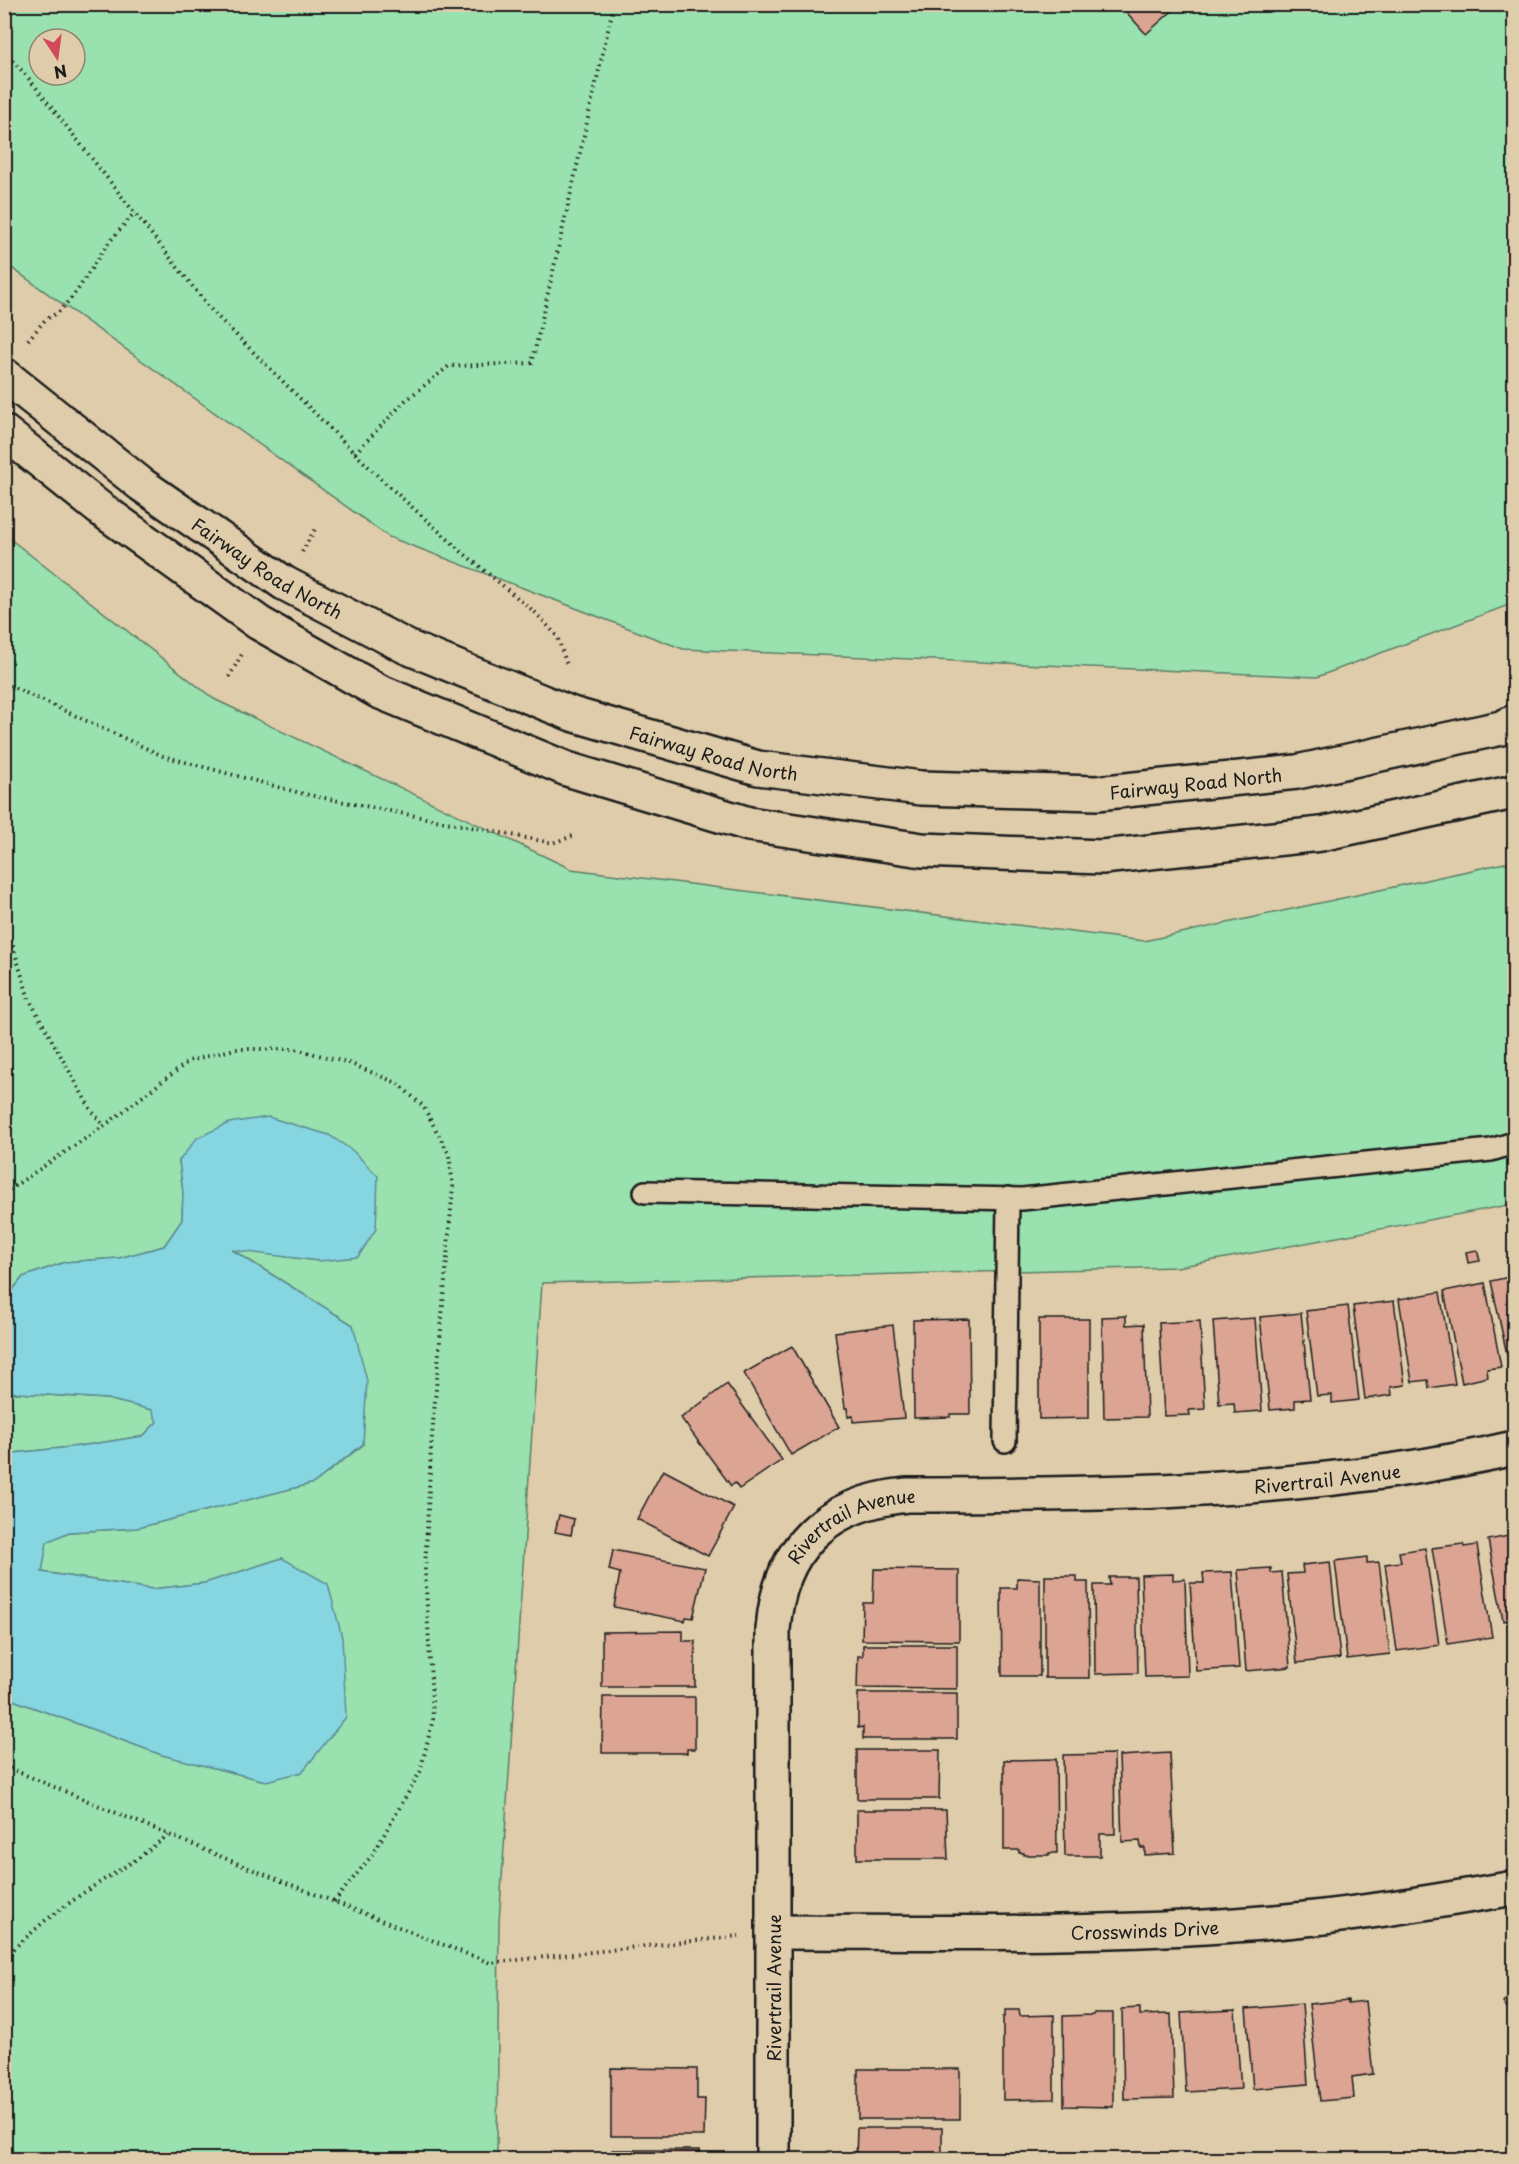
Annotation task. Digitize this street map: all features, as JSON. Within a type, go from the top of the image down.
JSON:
[{"type":"main road","name":"Fairway Road North","points":[[4,375],[142,485],[284,583],[407,647],[572,714],[758,768],[921,788],[1097,793],[1297,772],[1501,728],[1515,722]]},
{"type":"main road","points":[[4,432],[98,507],[259,623],[378,691],[567,769],[749,824],[922,850],[1102,857],[1321,834],[1515,792]]},
{"type":"main road","name":"Rivertrail Avenue","points":[[773,2160],[774,1607],[780,1584],[790,1562],[820,1526],[861,1503],[884,1497],[1094,1494],[1245,1487],[1332,1479],[1515,1448]]},
{"type":"main road","name":"Crosswinds Drive","points":[[773,1932],[1077,1932],[1175,1929],[1338,1915],[1515,1888]]},
{"type":"lane","points":[[645,1192],[1022,1199],[1491,1150],[1515,1143]]},
{"type":"lane","points":[[1005,1441],[1008,1198]]},
{"type":"path","points":[[355,453],[405,401],[449,366],[532,363],[614,4]]},
{"type":"path","points":[[4,52],[26,75],[212,311],[383,481],[462,552],[537,614],[557,636],[567,665]]},
{"type":"path","points":[[28,340],[45,320],[60,312],[77,291],[106,246],[135,212]]},
{"type":"path","points":[[4,683],[163,756],[304,794],[552,843],[573,836]]},
{"type":"path","points":[[4,917],[29,999],[91,1110],[104,1126]]},
{"type":"path","points":[[4,1193],[104,1126],[189,1061],[235,1049],[295,1049],[349,1063],[397,1083],[423,1106],[449,1154],[453,1186],[431,1448],[425,1569],[433,1719],[420,1772],[373,1854],[334,1902]]},
{"type":"path","points":[[4,1766],[168,1835],[489,1963],[773,1932]]},
{"type":"path","points":[[4,1957],[46,1920],[86,1890],[136,1859],[168,1835]]},
{"type":"green space","points":[[5,5],[1514,5],[1514,603],[1317,677],[683,649],[389,537],[5,263]]},
{"type":"green space","points":[[5,535],[214,699],[571,869],[1144,941],[1514,861],[1514,1204],[1177,1267],[542,1283],[499,1922],[497,2159],[5,2159],[5,1697],[162,1755],[266,1781],[282,1558],[205,1583],[152,1589],[42,1572],[47,1541],[69,1532],[137,1528],[314,1483],[363,1445],[353,1325],[231,1249],[319,1261],[179,1161],[183,1192],[182,1220],[164,1246],[119,1258],[65,1262],[23,1277],[5,1300]]},
{"type":"green space","points":[[4,1392],[107,1399],[153,1410],[157,1422],[143,1436],[5,1454]]},
{"type":"water","points":[[268,1117],[329,1135],[353,1151],[378,1176],[376,1229],[358,1257],[319,1261],[232,1250],[353,1325],[367,1381],[363,1444],[314,1483],[137,1528],[69,1532],[47,1542],[42,1572],[152,1589],[205,1583],[282,1558],[328,1584],[342,1637],[346,1717],[302,1772],[266,1781],[162,1755],[5,1697],[5,1454],[143,1436],[157,1422],[152,1410],[107,1399],[5,1392],[5,1300],[23,1277],[65,1262],[119,1258],[164,1246],[182,1220],[183,1192],[179,1161],[197,1138],[229,1123]]},
{"type":"building","points":[[1119,4],[1180,4],[1146,34]]},
{"type":"building","points":[[1477,1250],[1480,1261],[1468,1263],[1466,1252]]},
{"type":"building","points":[[1514,1276],[1514,1363],[1509,1364],[1491,1281]]},
{"type":"building","points":[[1485,1283],[1501,1367],[1487,1369],[1488,1377],[1462,1383],[1444,1291]]},
{"type":"building","points":[[1440,1292],[1455,1384],[1429,1388],[1428,1380],[1412,1382],[1399,1299]]},
{"type":"building","points":[[1394,1301],[1405,1385],[1391,1387],[1392,1395],[1365,1399],[1353,1306]]},
{"type":"building","points":[[1348,1306],[1359,1400],[1332,1403],[1332,1395],[1317,1396],[1306,1311]]},
{"type":"building","points":[[1301,1313],[1310,1399],[1295,1400],[1295,1408],[1270,1410],[1260,1317]]},
{"type":"building","points":[[1126,1316],[1126,1325],[1144,1324],[1147,1417],[1104,1418],[1102,1317]]},
{"type":"building","points":[[1255,1318],[1262,1411],[1235,1413],[1234,1403],[1219,1404],[1213,1321]]},
{"type":"building","points":[[969,1319],[970,1414],[914,1418],[913,1320]]},
{"type":"building","points":[[1039,1319],[1089,1319],[1089,1418],[1039,1419]]},
{"type":"building","points":[[1200,1321],[1205,1409],[1189,1410],[1190,1415],[1164,1416],[1159,1323]]},
{"type":"building","points":[[893,1325],[904,1418],[853,1422],[853,1416],[848,1417],[847,1408],[845,1408],[835,1332]]},
{"type":"building","points":[[792,1346],[839,1427],[791,1455],[744,1373]]},
{"type":"building","points":[[727,1384],[782,1460],[739,1489],[735,1483],[731,1486],[681,1418]]},
{"type":"building","points":[[663,1470],[734,1507],[708,1556],[637,1519]]},
{"type":"building","points":[[559,1515],[574,1519],[571,1535],[555,1532]]},
{"type":"building","points":[[1514,1535],[1514,1619],[1503,1621],[1488,1540]]},
{"type":"building","points":[[1463,1544],[1464,1547],[1477,1545],[1492,1637],[1448,1644],[1432,1548]]},
{"type":"building","points":[[1425,1548],[1439,1645],[1397,1651],[1385,1564],[1401,1562],[1399,1552]]},
{"type":"building","points":[[613,1550],[705,1568],[693,1618],[686,1617],[685,1621],[614,1607],[620,1573],[609,1570]]},
{"type":"building","points":[[1367,1557],[1367,1563],[1379,1562],[1390,1654],[1347,1659],[1335,1561]]},
{"type":"building","points":[[1330,1562],[1340,1658],[1297,1663],[1287,1574],[1303,1573],[1302,1565]]},
{"type":"building","points":[[1271,1568],[1271,1573],[1282,1572],[1290,1667],[1246,1671],[1238,1570]]},
{"type":"building","points":[[874,1569],[959,1570],[959,1641],[862,1640],[863,1603],[873,1603]]},
{"type":"building","points":[[1232,1572],[1239,1668],[1196,1671],[1190,1583],[1204,1583],[1203,1573]]},
{"type":"building","points":[[1173,1574],[1173,1580],[1185,1579],[1188,1676],[1145,1677],[1141,1575]]},
{"type":"building","points":[[1045,1576],[1077,1576],[1077,1582],[1088,1582],[1089,1678],[1045,1678]]},
{"type":"building","points":[[1109,1577],[1136,1577],[1138,1673],[1095,1674],[1094,1585],[1110,1585]]},
{"type":"building","points":[[1017,1578],[1040,1579],[1040,1676],[1002,1676],[1001,1588],[1017,1588]]},
{"type":"building","points":[[683,1631],[683,1641],[695,1641],[695,1687],[602,1687],[602,1632]]},
{"type":"building","points":[[863,1645],[957,1645],[957,1689],[857,1688],[858,1656],[863,1656]]},
{"type":"building","points":[[858,1693],[957,1693],[957,1739],[863,1739],[863,1727],[858,1728]]},
{"type":"building","points":[[603,1697],[695,1697],[695,1749],[687,1749],[687,1753],[602,1753]]},
{"type":"building","points":[[857,1750],[940,1750],[939,1799],[857,1799]]},
{"type":"building","points":[[1170,1753],[1175,1853],[1145,1855],[1145,1848],[1141,1848],[1140,1841],[1122,1842],[1119,1756]]},
{"type":"building","points":[[1114,1754],[1115,1834],[1100,1834],[1100,1856],[1065,1856],[1063,1755]]},
{"type":"building","points":[[1056,1759],[1057,1853],[1024,1855],[1024,1853],[1019,1853],[1019,1850],[1004,1850],[1004,1760]]},
{"type":"building","points":[[857,1810],[946,1810],[948,1859],[857,1859]]},
{"type":"building","points":[[1514,1994],[1514,2018],[1503,2003]]},
{"type":"building","points":[[1348,2000],[1348,2003],[1365,2001],[1373,2074],[1352,2077],[1354,2098],[1320,2101],[1309,2004]]},
{"type":"building","points":[[1302,2004],[1308,2084],[1253,2089],[1246,2009]]},
{"type":"building","points":[[1140,2008],[1140,2015],[1171,2014],[1174,2098],[1124,2099],[1122,2009]]},
{"type":"building","points":[[1005,2010],[1019,2010],[1020,2016],[1054,2015],[1054,2099],[1003,2100],[1003,2017],[1005,2017]]},
{"type":"building","points":[[1235,2010],[1241,2089],[1186,2092],[1181,2013]]},
{"type":"building","points":[[1094,2013],[1113,2013],[1113,2107],[1064,2106],[1063,2016],[1093,2015]]},
{"type":"building","points":[[611,2068],[697,2069],[697,2099],[705,2099],[704,2136],[611,2136]]},
{"type":"building","points":[[858,2069],[960,2069],[960,2119],[858,2119]]},
{"type":"building","points":[[857,2128],[942,2128],[942,2160],[856,2160]]},
{"type":"building","points":[[612,2150],[700,2150],[700,2160],[612,2160]]}]
